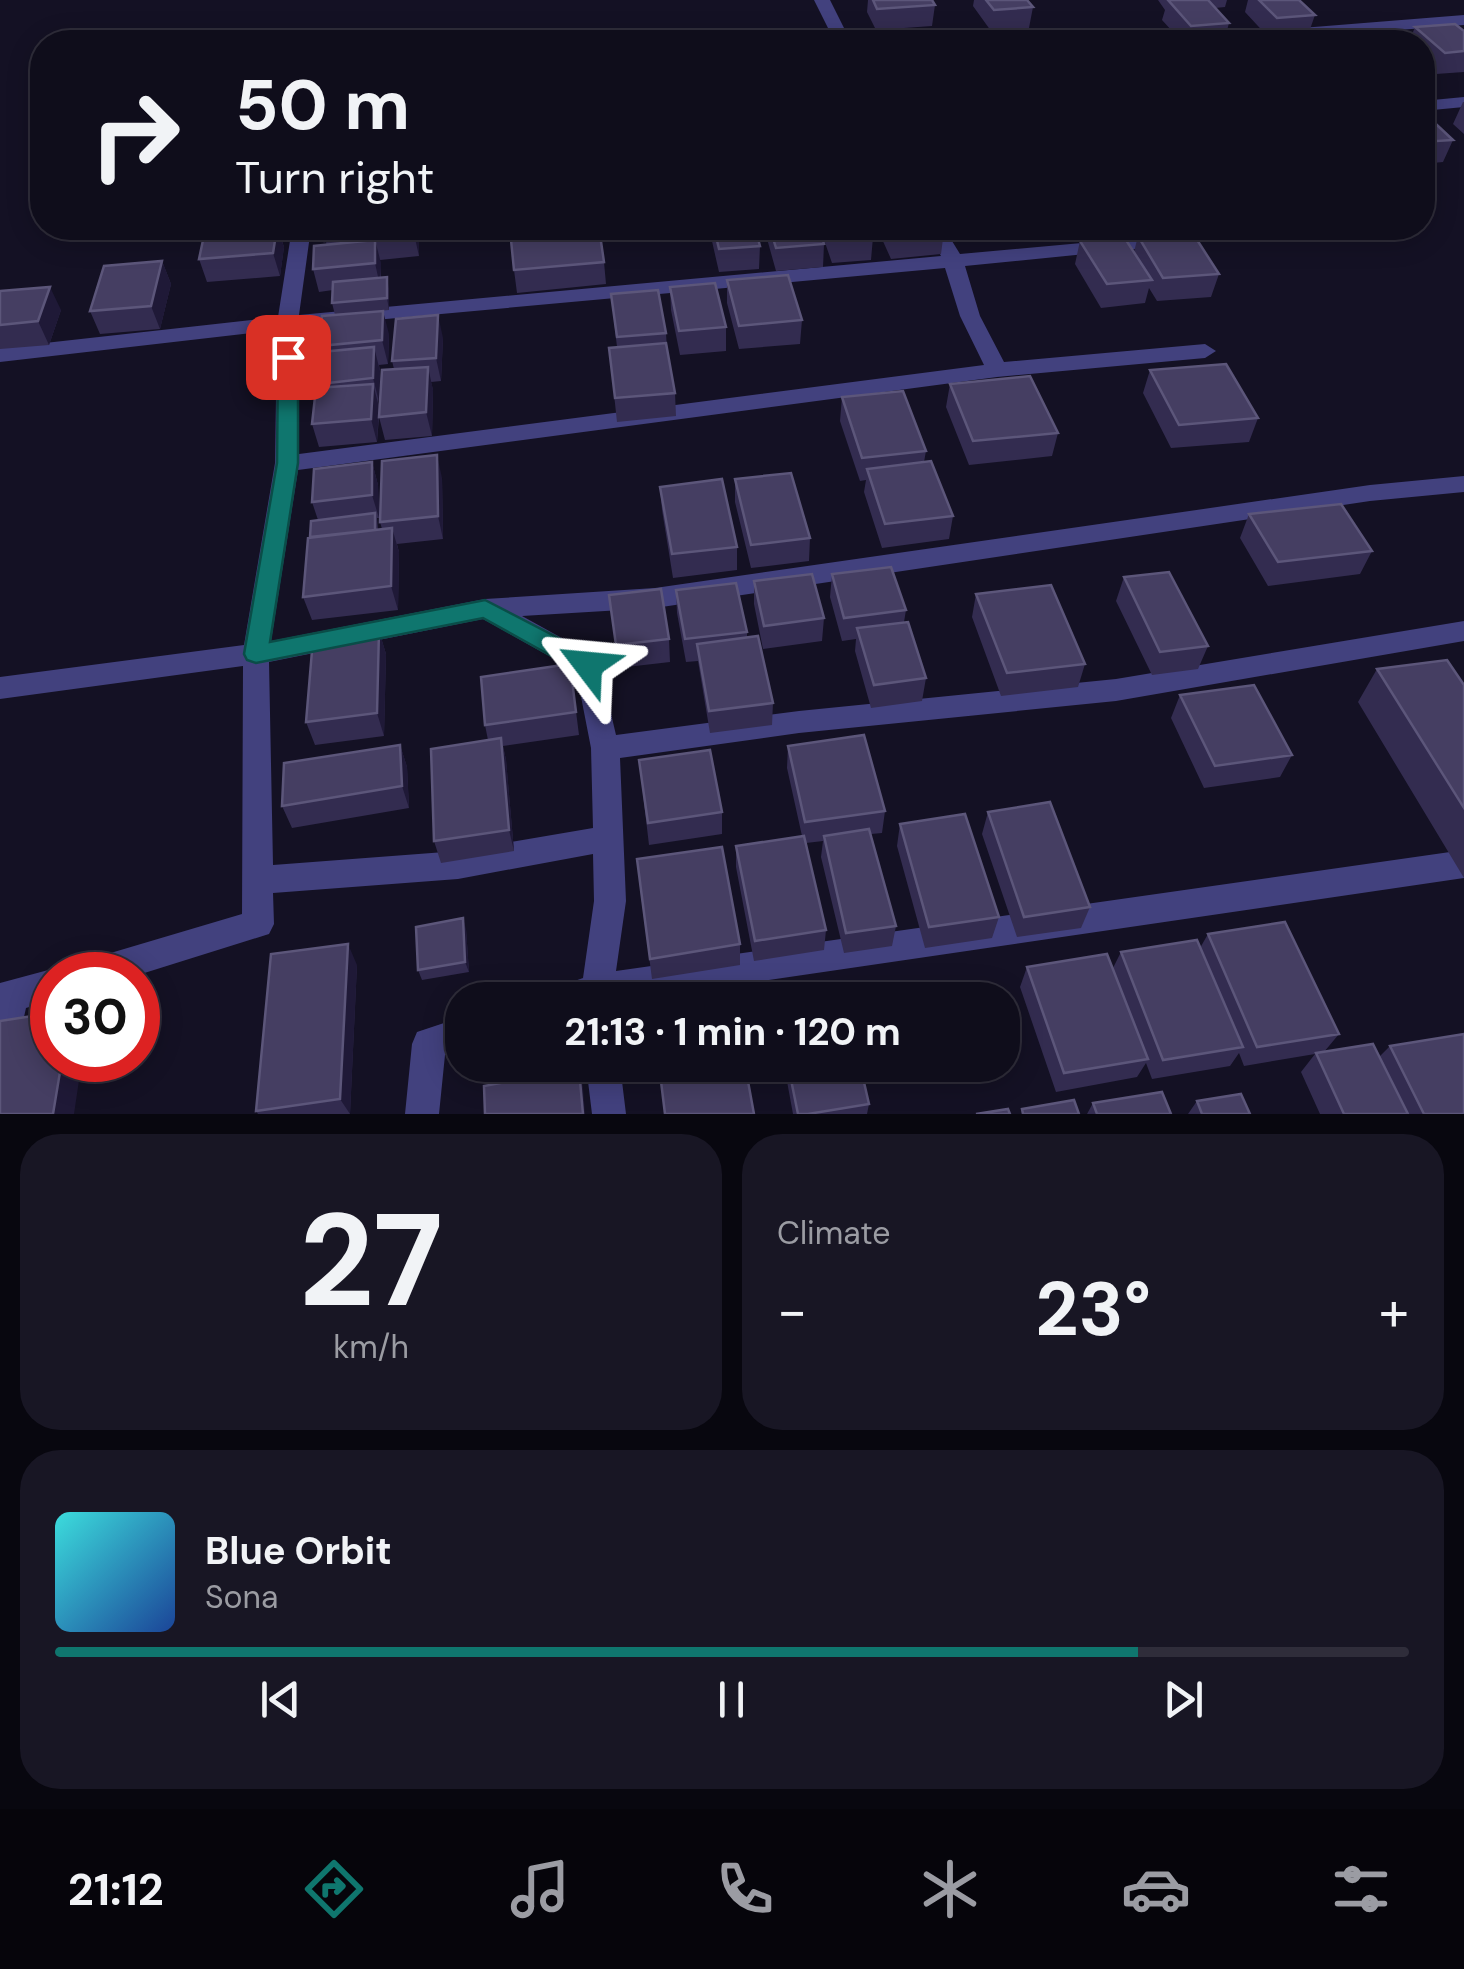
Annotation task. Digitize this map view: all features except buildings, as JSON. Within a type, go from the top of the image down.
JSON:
[{"type":"street","points":[[824,0],[838,30]]},
{"type":"street","points":[[1338,30],[1464,20]]},
{"type":"street","points":[[1435,105],[1464,102]]},
{"type":"street","points":[[160,953],[258,924],[256,654],[287,463],[288,322],[299,240]]},
{"type":"street","points":[[942,240],[953,260],[970,316],[997,370]]},
{"type":"street","points":[[0,355],[288,322],[1169,241]]},
{"type":"street","points":[[287,463],[997,370],[1205,350]]},
{"type":"street","points":[[0,688],[256,654],[485,609],[655,598],[1370,493],[1464,484]]},
{"type":"street","points":[[485,609],[588,665],[605,748],[610,902],[589,982]]},
{"type":"street","points":[[605,748],[799,722],[1116,690],[1464,631]]},
{"type":"street","points":[[258,880],[458,866],[605,839]]},
{"type":"street","points":[[684,982],[1464,864]]},
{"type":"street","points":[[0,1059],[6,998]]},
{"type":"street","points":[[422,1114],[430,1044],[445,1039]]},
{"type":"street","points":[[606,1082],[609,1114]]},
{"type":"route","points":[[288,357],[287,463],[256,654],[485,609],[588,665]]}]
